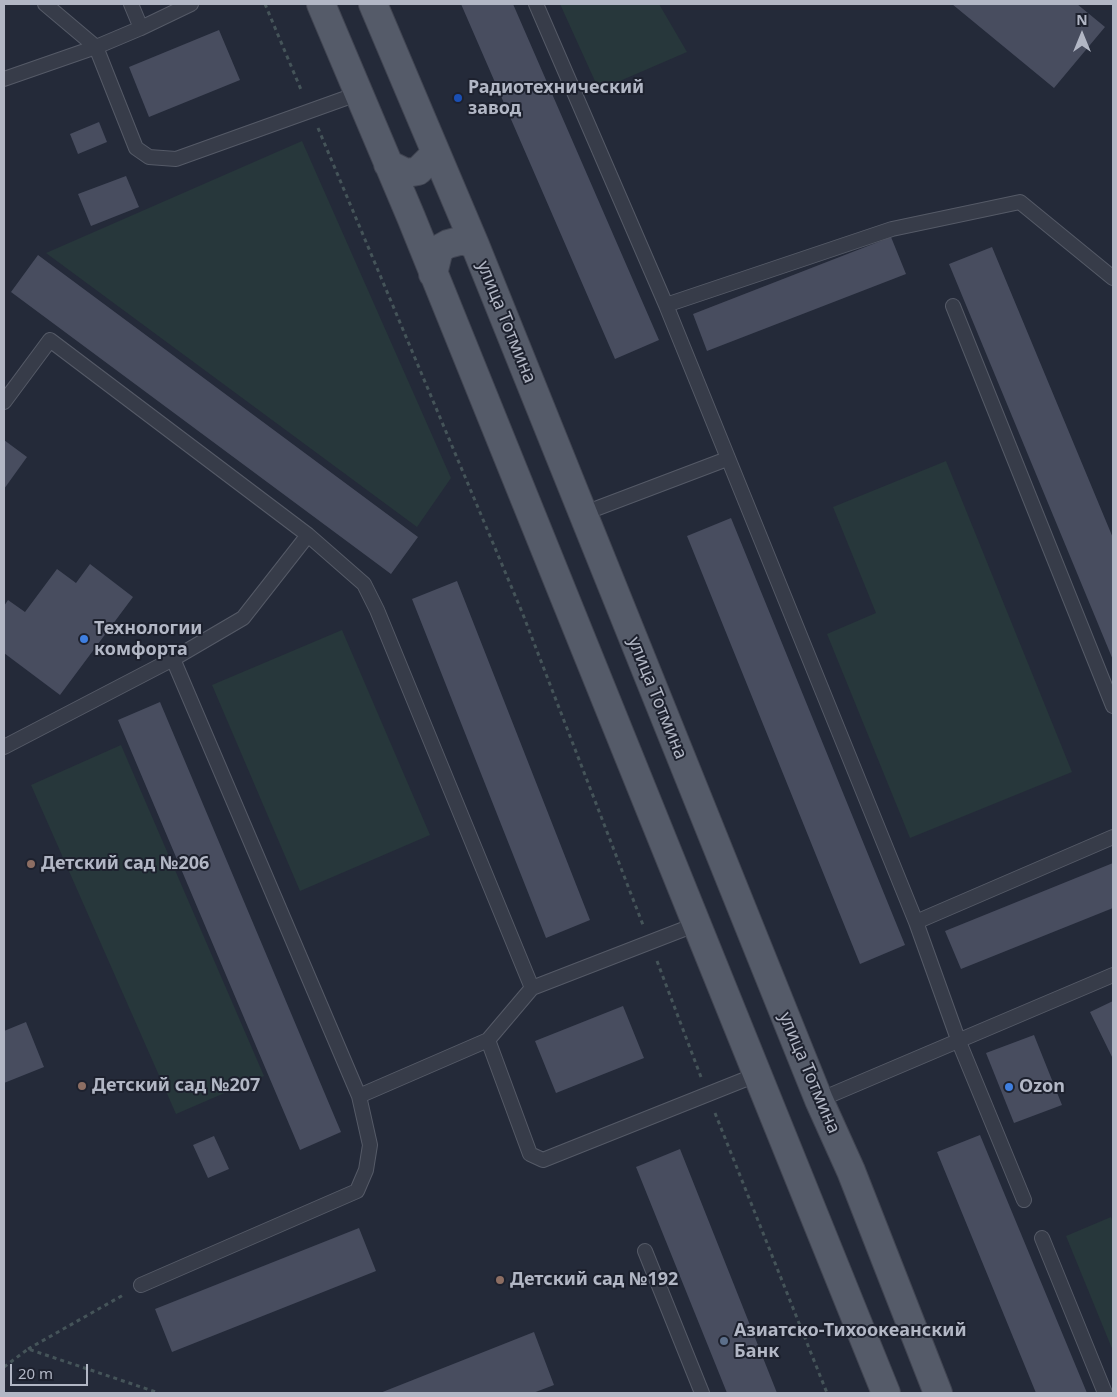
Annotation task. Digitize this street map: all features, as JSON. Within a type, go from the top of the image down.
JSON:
[{"type":"main road","points":[[321,4],[360,93],[886,1393]]},
{"type":"main road","name":"улица Тотмина","points":[[373,4],[475,246],[819,1100],[851,1171],[938,1393]]},
{"type":"main road","points":[[388,164],[406,173],[418,171],[436,153]]},
{"type":"main road","points":[[433,274],[439,249],[448,244],[463,240],[475,246]]},
{"type":"lane","points":[[45,4],[96,47],[136,148],[149,157],[176,159],[360,93]]},
{"type":"lane","points":[[131,4],[141,28]]},
{"type":"lane","points":[[4,79],[96,47],[191,4]]},
{"type":"lane","points":[[536,4],[666,305],[916,922],[959,1042],[1024,1200]]},
{"type":"lane","points":[[666,305],[892,228],[1020,202],[1113,278]]},
{"type":"lane","points":[[952,306],[1113,706]]},
{"type":"lane","points":[[4,402],[50,340],[308,535],[364,584],[377,610],[532,988]]},
{"type":"lane","points":[[582,514],[727,459]]},
{"type":"lane","points":[[4,747],[173,659],[243,618],[308,535]]},
{"type":"lane","points":[[141,1285],[357,1191],[366,1170],[370,1145],[359,1096],[173,659]]},
{"type":"lane","points":[[916,922],[1113,837]]},
{"type":"lane","points":[[359,1096],[488,1040],[532,988],[697,924]]},
{"type":"lane","points":[[819,1100],[1113,975]]},
{"type":"lane","points":[[488,1040],[530,1154],[543,1160],[756,1075]]},
{"type":"lane","points":[[1042,1238],[1105,1393]]},
{"type":"lane","points":[[646,1251],[702,1393]]},
{"type":"path","points":[[265,4],[522,612],[708,1095],[827,1393]]},
{"type":"path","points":[[4,1366],[28,1349],[141,1285]]},
{"type":"path","points":[[28,1349],[159,1393]]},
{"type":"shaded area","points":[[560,4],[659,4],[687,52],[599,90]]},
{"type":"shaded area","points":[[302,141],[451,478],[417,527],[46,253]]},
{"type":"shaded area","points":[[946,461],[1072,772],[910,838],[827,634],[876,613],[833,507]]},
{"type":"shaded area","points":[[342,630],[430,835],[300,891],[212,685]]},
{"type":"shaded area","points":[[121,745],[264,1076],[176,1114],[31,785]]},
{"type":"shaded area","points":[[1111,1217],[1113,1222],[1113,1351],[1066,1236]]},
{"type":"building","points":[[461,4],[513,4],[659,340],[615,359]]},
{"type":"building","points":[[952,4],[1077,4],[1105,27],[1054,88]]},
{"type":"building","points":[[219,30],[240,80],[149,117],[129,67]]},
{"type":"building","points":[[99,122],[107,142],[78,154],[70,134]]},
{"type":"building","points":[[126,176],[139,207],[91,226],[78,194]]},
{"type":"building","points":[[891,237],[906,274],[707,351],[693,314]]},
{"type":"building","points":[[992,247],[1113,538],[1113,660],[949,264]]},
{"type":"building","points":[[38,255],[418,537],[391,574],[11,292]]},
{"type":"building","points":[[4,440],[27,457],[4,489]]},
{"type":"building","points":[[731,518],[905,945],[860,964],[687,536]]},
{"type":"building","points":[[90,564],[133,597],[60,695],[4,653],[4,606],[8,600],[25,612],[57,569],[76,583]]},
{"type":"building","points":[[457,581],[590,920],[546,938],[412,599]]},
{"type":"building","points":[[160,702],[341,1132],[300,1150],[118,720]]},
{"type":"building","points":[[1113,863],[1113,908],[961,969],[945,931]]},
{"type":"building","points":[[1113,1001],[1113,1059],[1090,1012]]},
{"type":"building","points":[[623,1006],[644,1058],[556,1093],[535,1041]]},
{"type":"building","points":[[26,1022],[44,1067],[4,1083],[4,1031]]},
{"type":"building","points":[[1034,1035],[1062,1105],[1014,1123],[986,1053]]},
{"type":"building","points":[[980,1135],[1087,1393],[1036,1393],[937,1152]]},
{"type":"building","points":[[214,1136],[229,1169],[208,1178],[193,1145]]},
{"type":"building","points":[[680,1149],[777,1393],[727,1393],[636,1167]]},
{"type":"building","points":[[359,1228],[376,1271],[172,1352],[155,1309]]},
{"type":"building","points":[[534,1332],[554,1385],[533,1393],[380,1393]]},
{"type":"place","name":"Радиотехнический завод","points":[[458,98]]},
{"type":"place","name":"Технологии комфорта","points":[[84,639]]},
{"type":"place","name":"Детский сад №206","points":[[31,864]]},
{"type":"place","name":"Детский сад №207","points":[[82,1086]]},
{"type":"place","name":"Ozon","points":[[1009,1087]]},
{"type":"place","name":"Детский сад №192","points":[[500,1280]]},
{"type":"place","name":"Азиатско-Тихоокеанский Банк","points":[[724,1341]]}]
